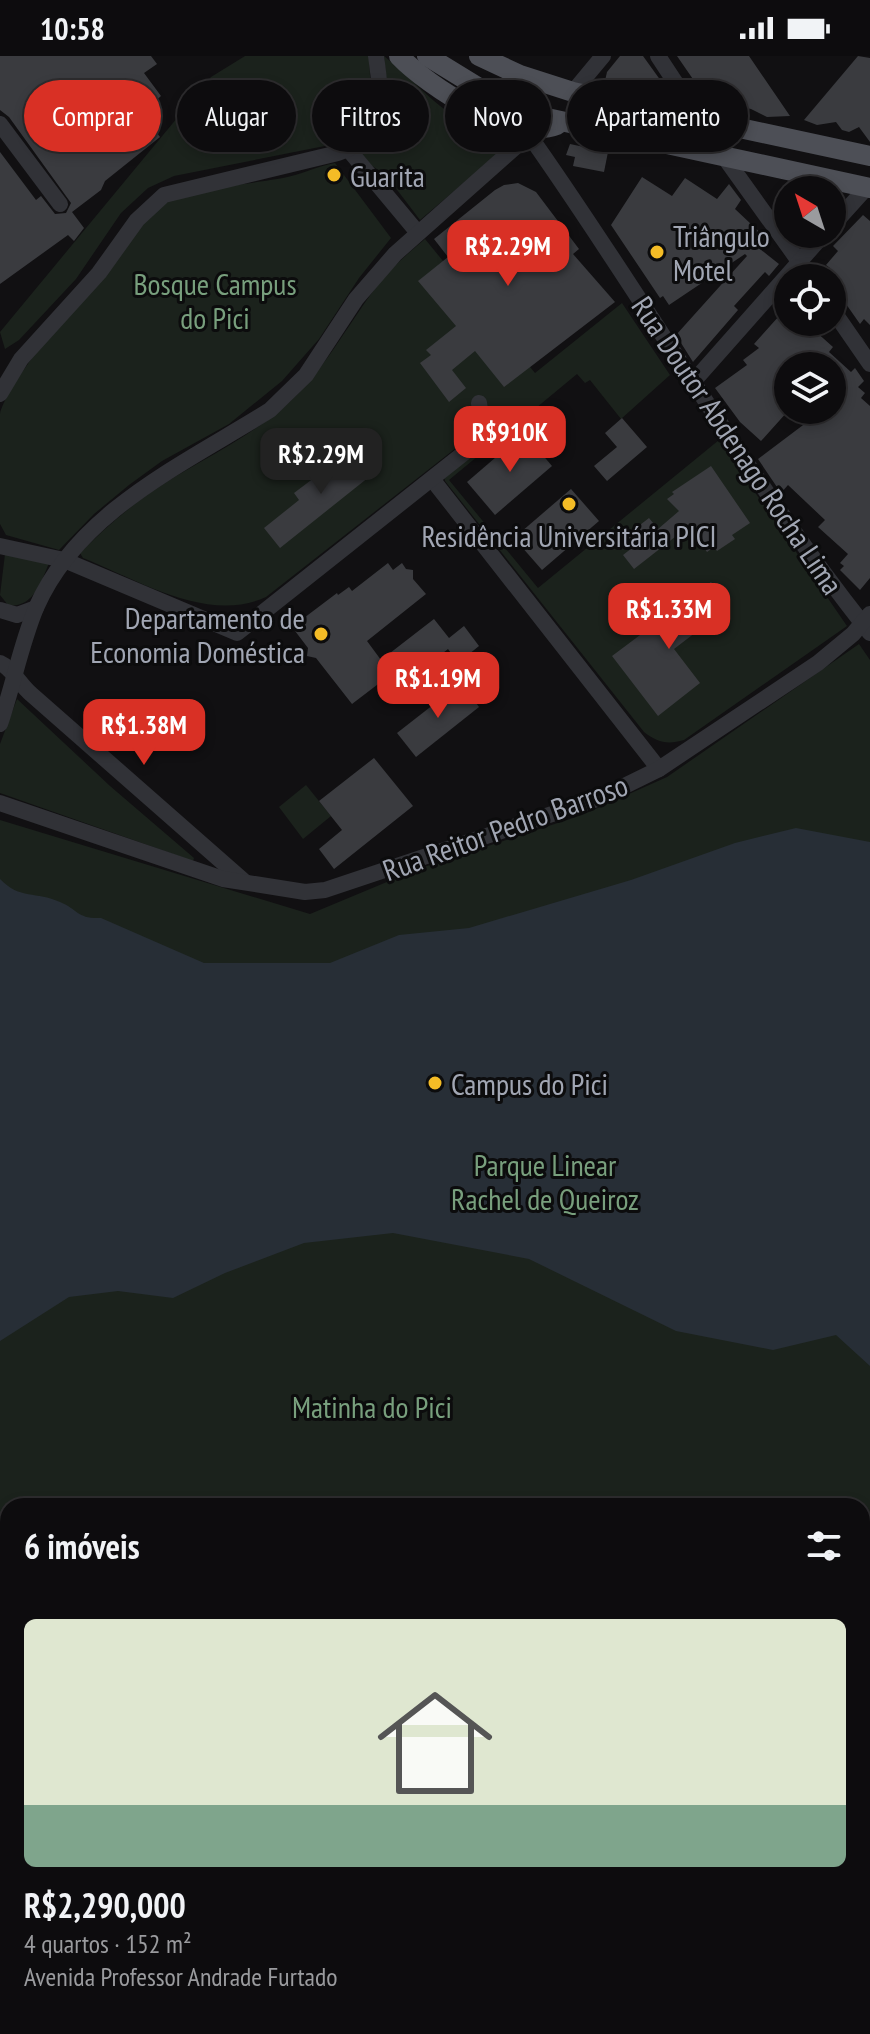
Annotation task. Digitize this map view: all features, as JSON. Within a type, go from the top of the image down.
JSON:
[{"type":"main road","points":[[399,56],[445,94]]},
{"type":"main road","points":[[427,56],[489,94],[565,122],[868,188]]},
{"type":"main road","points":[[479,56],[520,75],[567,90]]},
{"type":"main road","points":[[494,56],[520,75]]},
{"type":"main road","points":[[551,125],[565,122]]},
{"type":"main road","points":[[748,131],[870,156]]},
{"type":"street","points":[[376,56],[379,80]]},
{"type":"street","points":[[583,80],[603,56]]},
{"type":"street","points":[[658,56],[674,80]]},
{"type":"street","points":[[0,124],[60,204]]},
{"type":"street","points":[[0,394],[21,359],[99,273],[137,220],[164,195],[336,152]]},
{"type":"street","points":[[350,152],[418,233]]},
{"type":"street","points":[[0,724],[36,608],[64,560],[93,529],[123,504],[167,473],[270,410],[306,375],[365,288],[395,254],[508,152]]},
{"type":"street","name":"Rua Doutor Abdenago Rocha Lima","points":[[546,152],[693,382],[833,586],[867,623]]},
{"type":"street","points":[[721,152],[800,262]]},
{"type":"street","points":[[846,211],[868,188]]},
{"type":"street","points":[[693,382],[812,248]]},
{"type":"street","points":[[846,329],[870,364]]},
{"type":"street","points":[[0,361],[21,359]]},
{"type":"street","points":[[0,546],[64,560],[237,633],[432,479],[471,444],[482,424],[479,403]]},
{"type":"street","points":[[432,479],[659,769]]},
{"type":"street","points":[[0,610],[17,615],[36,608]]},
{"type":"street","name":"Rua Reitor Pedro Barroso","points":[[0,803],[223,879],[305,892],[325,890],[600,798],[659,769],[818,663],[867,623]]},
{"type":"street","points":[[0,663],[12,672],[15,680],[245,882]]},
{"type":"green space","points":[[245,56],[369,56],[370,80],[312,80],[312,149],[296,152],[296,80],[209,80]]},
{"type":"green space","points":[[384,56],[411,80],[386,80]]},
{"type":"green space","points":[[429,96],[445,109],[445,152],[500,152],[420,220],[385,174],[367,163],[360,152],[429,152]]},
{"type":"green space","points":[[177,118],[177,152],[295,152],[174,176],[148,188],[121,213],[76,279],[19,340],[5,349],[0,332],[149,152],[161,152],[161,137]]},
{"type":"green space","name":"Bosque Campus do Pici","points":[[335,163],[391,238],[359,278],[319,339],[282,381],[229,424],[162,461],[129,485],[94,514],[59,550],[6,535],[0,524],[0,414],[7,396],[46,338],[126,241],[164,204],[174,199],[203,191],[290,177]]},
{"type":"green space","points":[[425,239],[535,373],[622,303],[670,375],[621,419],[590,380],[585,383],[577,374],[449,480],[538,588],[719,440],[847,626],[684,740],[662,742],[653,738],[644,732],[445,481],[444,476],[486,439],[470,437],[266,597],[244,604],[221,605],[173,596],[83,558],[80,553],[140,500],[252,431],[298,394],[382,279]]},
{"type":"green space","points":[[5,554],[49,563],[34,593],[23,603],[8,605],[0,595]]},
{"type":"green space","name":"Parque Linear Rachel de Queiroz","points":[[859,644],[870,660],[870,1498],[0,1498],[0,820],[310,914],[418,869],[582,815],[667,777]]},
{"type":"green space","points":[[17,699],[110,786],[194,858],[193,861],[0,793],[0,744]]},
{"type":"green space","points":[[306,785],[331,816],[303,839],[279,807]]},
{"type":"shaded area","points":[[796,828],[870,842],[870,1366],[836,1335],[773,1350],[676,1331],[529,1259],[393,1233],[304,1243],[225,1273],[173,1298],[118,1291],[69,1297],[0,1341],[0,879],[21,893],[60,902],[82,915],[101,918],[204,963],[330,963],[399,935],[469,928],[631,880],[735,843]]},
{"type":"building","points":[[0,56],[151,56],[157,64],[144,73],[149,80],[24,80],[24,138],[0,110]]},
{"type":"building","points":[[620,56],[643,56],[660,80],[605,80],[607,72]]},
{"type":"building","points":[[677,56],[749,56],[790,116],[767,117],[748,108],[748,80],[694,80]]},
{"type":"building","points":[[858,56],[870,58],[870,142],[859,127],[849,132],[842,130],[836,122],[817,125],[804,120]]},
{"type":"building","points":[[0,152],[36,200],[41,196],[55,214],[66,213],[71,203],[34,152],[141,152],[72,212],[84,228],[74,241],[68,235],[0,284]]},
{"type":"building","points":[[567,152],[608,152],[604,172],[573,166],[575,157],[566,155]]},
{"type":"building","points":[[642,177],[672,196],[685,178],[717,199],[729,184],[741,200],[735,209],[768,240],[760,249],[779,264],[774,264],[769,276],[765,272],[734,306],[738,310],[693,362],[676,335],[747,256],[745,254],[669,305],[663,296],[660,298],[611,225]]},
{"type":"building","points":[[518,183],[536,192],[579,249],[573,254],[615,302],[504,387],[475,351],[452,370],[466,388],[449,402],[420,363],[431,355],[426,350],[456,326],[418,281],[448,257],[434,239],[495,190]]},
{"type":"building","points":[[863,215],[870,221],[870,325],[864,319],[860,324],[846,304],[846,264],[827,264],[838,251],[835,248],[846,248],[846,233]]},
{"type":"building","points":[[774,322],[774,336],[821,336],[833,347],[829,352],[774,352],[776,424],[761,441],[740,422],[715,388],[747,365],[743,360],[759,348],[754,344]]},
{"type":"building","points":[[846,367],[851,372],[855,368],[864,381],[858,387],[865,393],[861,398],[870,406],[870,578],[860,590],[840,570],[844,566],[840,563],[848,554],[818,527],[825,520],[788,485],[781,493],[758,459],[804,424],[846,424]]},
{"type":"building","points":[[622,418],[647,447],[607,481],[594,466],[617,447],[605,433]]},
{"type":"building","points":[[524,433],[552,466],[495,515],[467,482]]},
{"type":"building","points":[[371,448],[379,459],[365,472],[369,477],[280,548],[264,528],[299,500],[294,493],[343,456],[349,454],[355,460]]},
{"type":"building","points":[[711,466],[750,523],[732,535],[735,539],[717,551],[714,547],[707,552],[689,526],[634,569],[623,555],[632,548],[623,538],[649,518],[658,529],[679,511],[667,499],[674,494],[672,492]]},
{"type":"building","points":[[571,489],[599,521],[542,570],[514,538]]},
{"type":"building","name":"Departamento de Economia Doméstica","points":[[388,563],[393,570],[402,563],[406,569],[413,570],[413,579],[426,594],[367,641],[381,660],[434,619],[449,638],[464,626],[479,646],[458,663],[448,649],[416,674],[407,662],[352,704],[316,658],[307,656],[308,648],[292,627],[337,593],[349,587],[352,591]]},
{"type":"building","points":[[711,582],[730,606],[674,649],[700,683],[658,716],[612,656]]},
{"type":"building","points":[[461,683],[479,707],[416,757],[397,733]]},
{"type":"building","points":[[374,758],[413,806],[334,869],[319,849],[342,830],[319,801]]},
{"type":"place","name":"Guarita","points":[[334,175]]},
{"type":"place","name":"Triângulo Motel","points":[[657,252]]},
{"type":"place","name":"Residência Universitária PICI","points":[[569,504]]},
{"type":"place","name":"Departamento de Economia Doméstica","points":[[321,634]]},
{"type":"place","name":"Campus do Pici","points":[[435,1083]]},
{"type":"park label","name":"Matinha do Pici","points":[[372,1406]]}]
